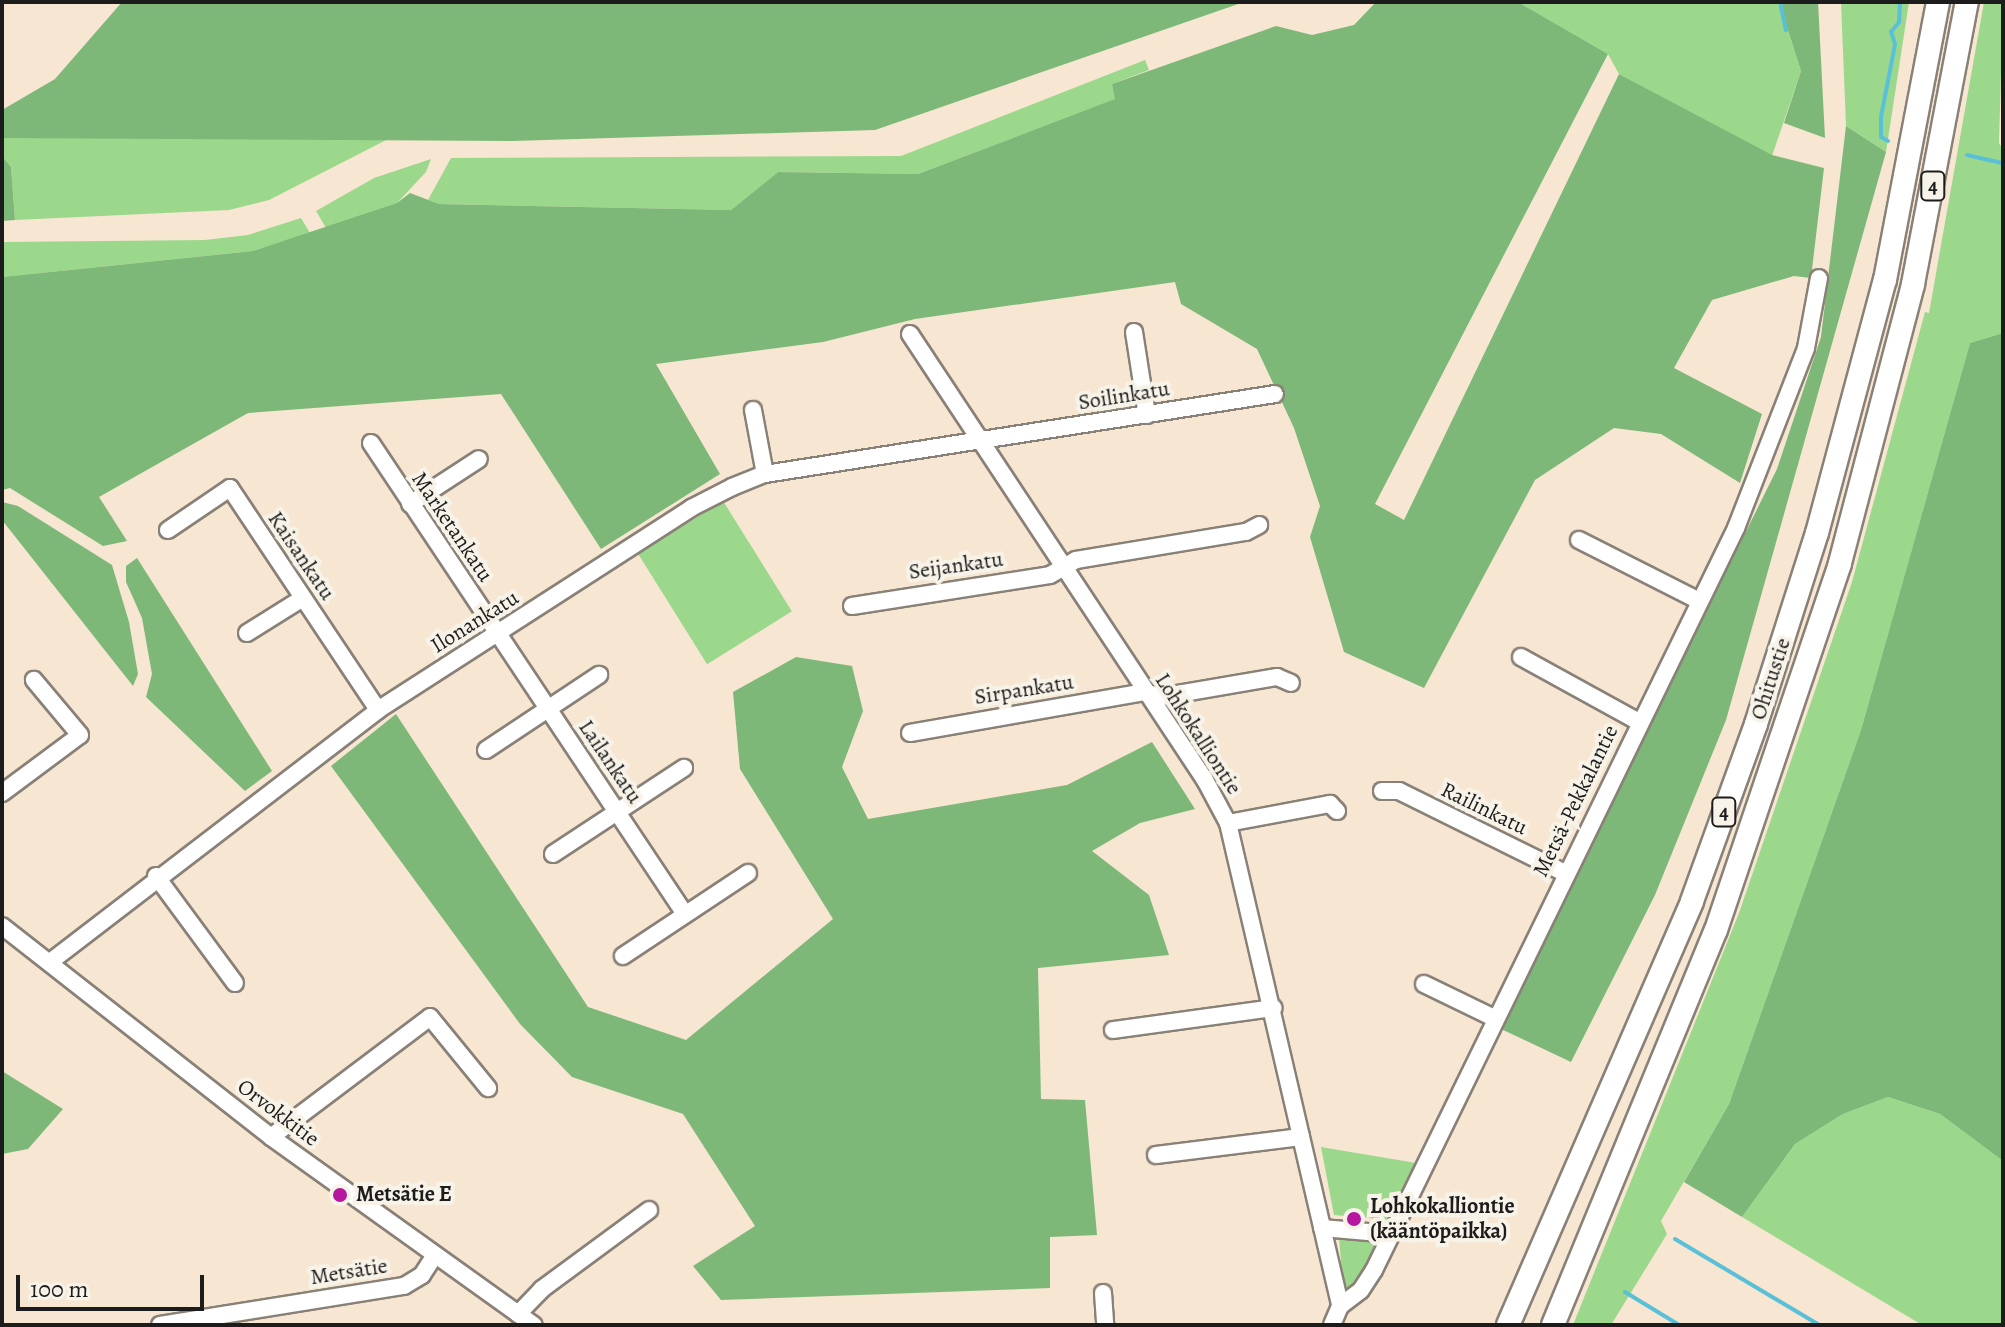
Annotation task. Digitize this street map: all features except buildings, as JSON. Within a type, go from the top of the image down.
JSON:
[{"type":"highway","name":"Ohitustie","points":[[1508,1325],[1692,901],[1761,709],[1817,533],[1885,280],[1938,2]]},
{"type":"highway","name":"Ohitustie","points":[[1553,1325],[1716,930],[1840,563],[1913,284],[1967,2]]},
{"type":"street","name":"Metsä-Pekkalantie","points":[[1332,1325],[1340,1306],[1361,1290],[1391,1234],[1763,469],[1806,348],[1819,278]]},
{"type":"street","points":[[1134,332],[1147,415]]},
{"type":"street","name":"Lohkokalliontie","points":[[910,334],[1065,566],[1228,823],[1340,1306]]},
{"type":"street","name":"Soilinkatu","points":[[980,441],[1275,394]]},
{"type":"street","points":[[753,410],[765,474]]},
{"type":"street","name":"Ilonankatu","points":[[50,962],[156,876],[378,710],[691,508],[765,474],[980,441]]},
{"type":"street","name":"Marketankatu","points":[[371,443],[497,634]]},
{"type":"street","points":[[410,504],[479,459]]},
{"type":"street","name":"Kaisankatu","points":[[168,530],[230,488],[378,710]]},
{"type":"street","name":"Seijankatu","points":[[852,606],[1050,575],[1065,566],[1246,532],[1259,525]]},
{"type":"street","points":[[1579,540],[1699,601]]},
{"type":"street","points":[[247,633],[303,598]]},
{"type":"street","name":"Lailankatu","points":[[497,634],[685,914]]},
{"type":"street","points":[[1521,657],[1639,722]]},
{"type":"street","points":[[486,750],[599,675]]},
{"type":"street","name":"Sirpankatu","points":[[910,733],[1145,692],[1160,697],[1277,677],[1291,683]]},
{"type":"street","points":[[2,793],[80,735],[34,680]]},
{"type":"street","points":[[553,854],[684,768]]},
{"type":"street","name":"Railinkatu","points":[[1382,791],[1399,791],[1565,873]]},
{"type":"street","points":[[1228,823],[1330,804],[1337,811]]},
{"type":"street","points":[[623,956],[748,873]]},
{"type":"street","points":[[156,876],[235,983]]},
{"type":"street","name":"Orvokkitie","points":[[2,926],[271,1137],[534,1325]]},
{"type":"street","points":[[1424,984],[1494,1018]]},
{"type":"street","points":[[1113,1030],[1273,1008]]},
{"type":"street","points":[[271,1137],[430,1017],[488,1088]]},
{"type":"street","points":[[1156,1155],[1301,1137]]},
{"type":"street","points":[[518,1314],[542,1289],[649,1210]]},
{"type":"street","points":[[1322,1228],[1391,1234]]},
{"type":"street","name":"Metsätie","points":[[160,1325],[404,1286],[422,1275],[435,1255]]},
{"type":"street","points":[[1103,1293],[1105,1325]]},
{"type":"green space","points":[[122,2],[1244,2],[875,130],[513,141],[2,138],[2,110],[55,79]]},
{"type":"green space","points":[[1376,2],[1518,2],[1608,54],[1375,504],[1404,520],[1619,74],[1772,155],[1824,168],[1811,278],[1794,276],[1712,300],[1674,368],[1762,414],[1740,483],[1661,434],[1614,428],[1535,480],[1424,688],[1344,652],[1310,537],[1320,506],[1294,428],[1257,349],[1181,304],[1175,282],[915,319],[823,342],[656,364],[720,474],[601,549],[501,394],[248,413],[99,497],[127,541],[103,546],[10,488],[2,490],[2,277],[253,251],[397,203],[410,193],[439,204],[731,210],[778,172],[918,174],[1115,99],[1112,84],[1276,26],[1312,35],[1354,25]]},
{"type":"green space","points":[[1518,2],[1779,2],[1801,71],[1772,156],[1619,74],[1608,54]]},
{"type":"green space","points":[[1779,2],[1818,2],[1825,138],[1784,123],[1801,71]]},
{"type":"green space","points":[[1841,2],[1909,2],[1886,152],[1846,126]]},
{"type":"green space","points":[[1984,2],[2003,2],[1999,143],[2003,149],[2003,333],[1970,343],[1861,730],[1729,1104],[1661,1221],[1667,1234],[1611,1325],[1573,1325],[1739,913],[1852,582],[1925,312],[1929,313]]},
{"type":"green space","points":[[1145,60],[1149,70],[1112,84],[1116,99],[918,174],[778,172],[731,210],[439,204],[428,200],[451,158],[901,156]]},
{"type":"green space","points":[[1846,126],[1886,152],[1726,720],[1655,895],[1571,1062],[1499,1028],[1777,469],[1821,337]]},
{"type":"green space","points":[[392,137],[269,200],[229,210],[15,220],[11,167],[2,156],[2,138]]},
{"type":"green space","points":[[2,156],[11,167],[15,220],[2,221]]},
{"type":"green space","points":[[431,159],[426,172],[397,203],[326,228],[316,211],[374,178]]},
{"type":"green space","points":[[301,218],[310,233],[253,251],[2,277],[2,242],[205,240],[248,235]]},
{"type":"green space","points":[[2003,333],[2003,1161],[1940,1114],[1888,1097],[1843,1114],[1795,1144],[1742,1217],[1684,1182],[1729,1104],[1861,730],[1970,343]]},
{"type":"green space","points":[[723,501],[792,611],[707,664],[638,554]]},
{"type":"green space","points":[[2,502],[18,506],[112,565],[129,622],[138,674],[133,686],[2,520]]},
{"type":"green space","points":[[137,558],[272,771],[245,791],[146,697],[152,674],[142,618],[126,582],[126,566]]},
{"type":"green space","points":[[796,657],[852,666],[863,711],[842,767],[868,819],[1067,785],[1152,742],[1195,809],[1140,823],[1092,851],[1149,895],[1169,955],[1038,968],[1041,1099],[1085,1100],[1097,1235],[1050,1237],[1050,1288],[721,1300],[693,1266],[755,1226],[683,1114],[572,1077],[520,1024],[331,766],[396,714],[588,1007],[686,1040],[833,919],[740,769],[733,692]]},
{"type":"green space","points":[[2,1071],[63,1109],[28,1149],[2,1154]]},
{"type":"green space","points":[[1888,1097],[1940,1114],[2003,1161],[2003,1325],[1922,1325],[1742,1217],[1795,1144],[1843,1114]]},
{"type":"green space","points":[[1321,1147],[1416,1163],[1391,1220],[1334,1215]]},
{"type":"green space","points":[[1339,1237],[1370,1239],[1376,1245],[1358,1284],[1349,1287],[1343,1286]]},
{"type":"waterway","points":[[1780,2],[1786,30]]},
{"type":"waterway","points":[[1888,141],[1881,137],[1881,117],[1895,44],[1891,32],[1899,22],[1900,2]]},
{"type":"waterway","points":[[1967,155],[2003,163]]},
{"type":"waterway","points":[[2003,214],[2003,236]]},
{"type":"waterway","points":[[1675,1239],[1819,1325]]},
{"type":"waterway","points":[[1625,1292],[1679,1325]]},
{"type":"place","name":"Metsätie E","points":[[340,1195]]},
{"type":"place","name":"Lohkokalliontie (kääntöpaikka)","points":[[1354,1219]]}]
